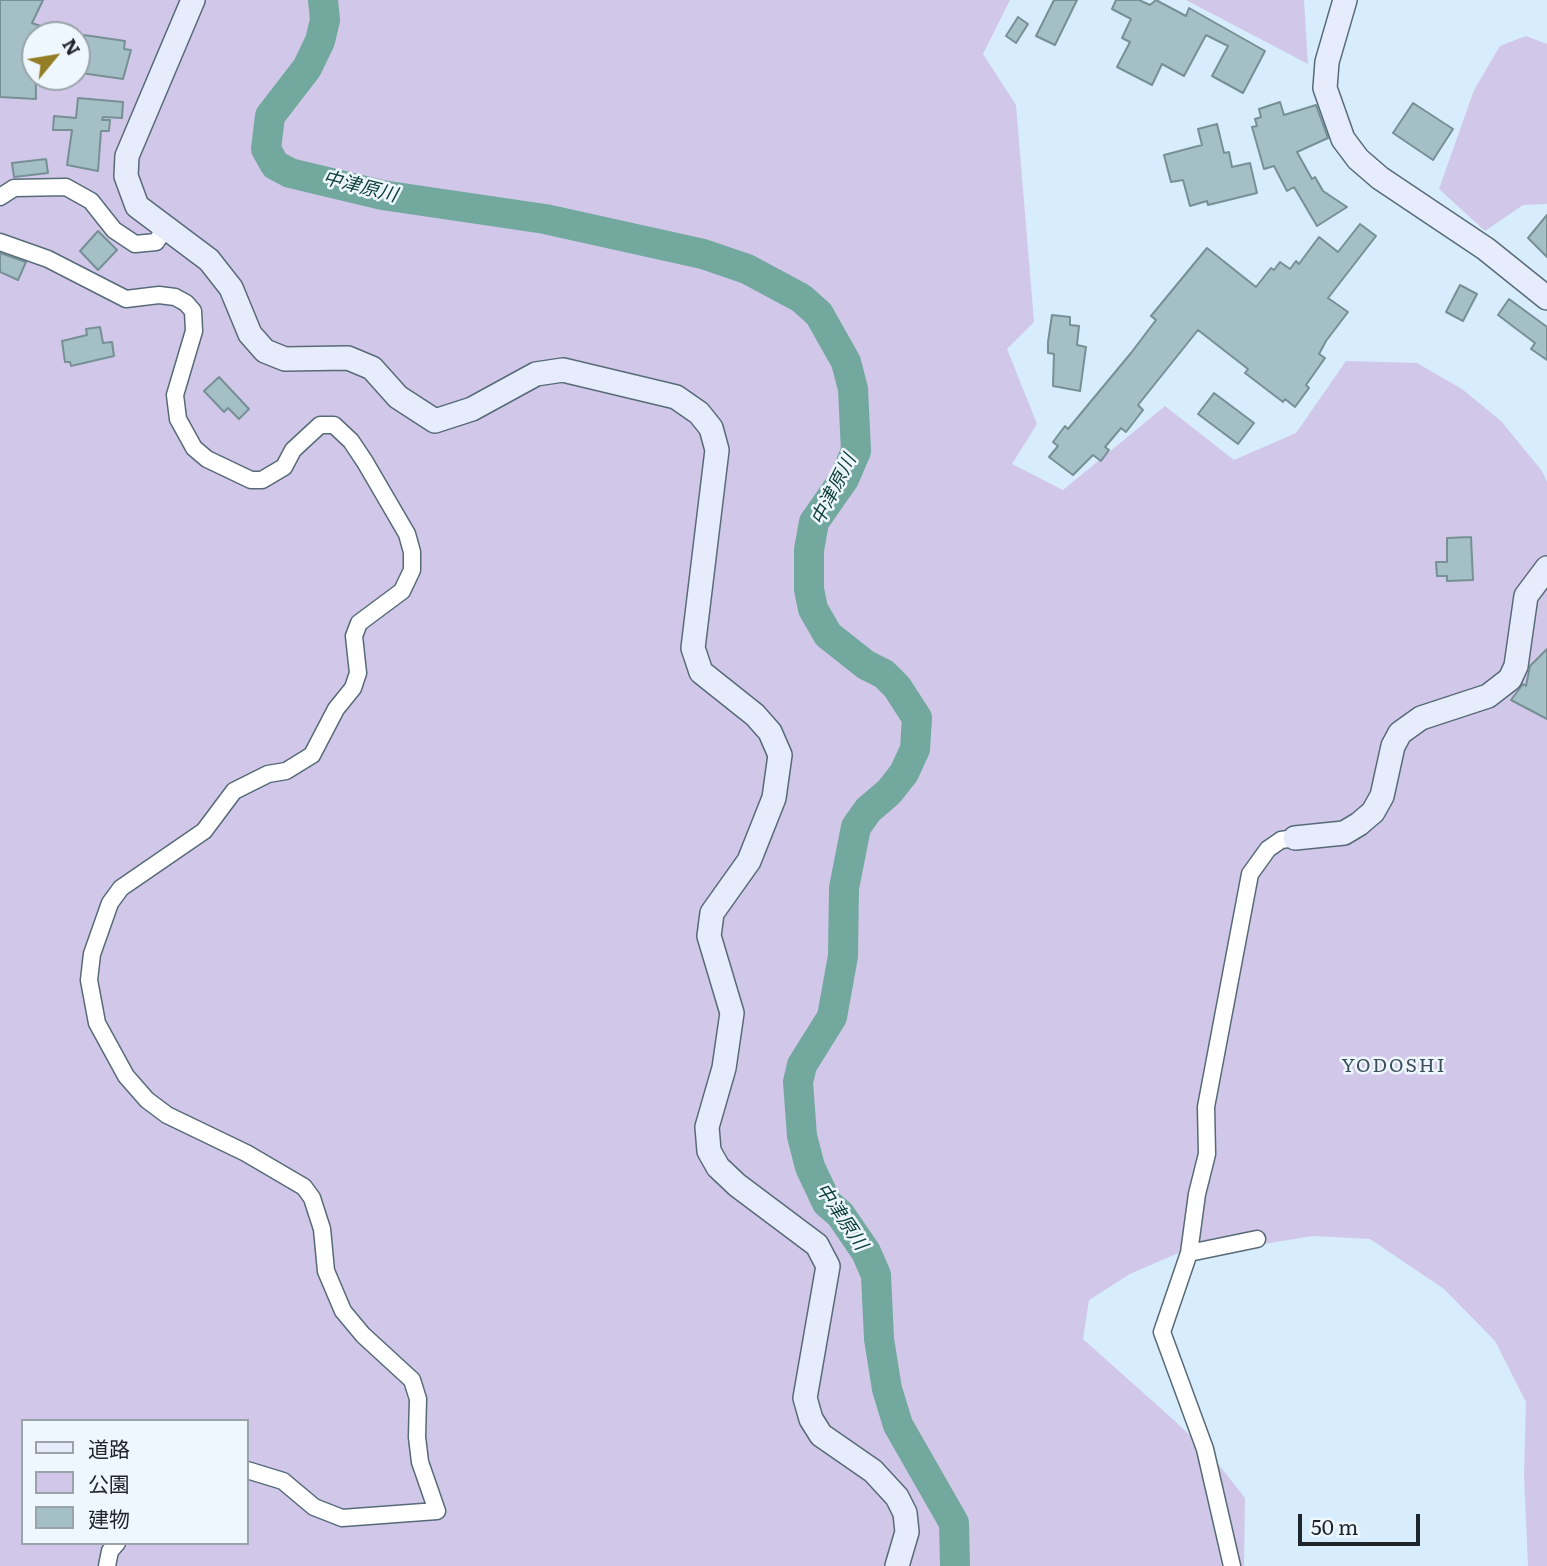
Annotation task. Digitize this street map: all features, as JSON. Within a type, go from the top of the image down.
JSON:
[{"type":"main road","points":[[193,0],[127,156],[126,176],[137,206],[209,260],[231,288],[250,334],[265,351],[285,359],[348,358],[372,368],[398,397],[435,421],[472,409],[536,374],[563,370],[676,397],[699,413],[711,428],[717,450],[693,648],[701,672],[755,715],[770,732],[780,755],[774,798],[748,861],[712,913],[709,936],[732,1013],[724,1068],[707,1127],[709,1151],[718,1167],[737,1185],[817,1245],[828,1266],[806,1398],[811,1419],[821,1435],[873,1471],[898,1497],[905,1513],[906,1532],[898,1566]]},
{"type":"main road","points":[[1345,0],[1327,62],[1325,88],[1343,139],[1358,159],[1380,178],[1486,249],[1547,298]]},
{"type":"main road","points":[[1295,838],[1344,833],[1359,824],[1373,812],[1382,796],[1393,746],[1400,733],[1422,718],[1488,696],[1510,680],[1516,666],[1526,596],[1547,568]]},
{"type":"street","points":[[0,197],[14,188],[66,187],[91,201],[114,230],[135,244],[156,242],[166,227]]},
{"type":"street","points":[[0,242],[48,259],[126,299],[159,295],[175,297],[186,303],[193,311],[194,331],[175,395],[178,419],[194,449],[207,459],[251,480],[262,480],[284,467],[293,450],[320,425],[334,425],[351,441],[365,462],[407,534],[412,552],[412,570],[402,591],[359,623],[354,636],[358,673],[353,688],[336,709],[312,755],[302,764],[286,771],[268,774],[234,791],[204,831],[121,888],[110,903],[92,954],[89,980],[97,1023],[126,1076],[147,1100],[167,1115],[246,1153],[304,1187],[312,1198],[322,1230],[326,1271],[343,1311],[363,1335],[412,1380],[418,1399],[417,1437],[420,1462],[438,1511],[342,1518],[314,1507],[283,1481],[248,1471]]},
{"type":"street","points":[[1232,1566],[1205,1449],[1162,1332],[1189,1253],[1197,1194],[1207,1154],[1206,1107],[1250,874],[1268,849],[1281,840],[1295,838]]},
{"type":"street","points":[[1189,1253],[1257,1239]]},
{"type":"street","points":[[107,1566],[110,1551],[115,1545]]},
{"type":"green space","points":[[0,0],[1010,0],[983,54],[1016,105],[1034,322],[1007,349],[1037,424],[1012,464],[1063,490],[1165,406],[1234,460],[1296,433],[1346,361],[1417,363],[1462,389],[1501,421],[1542,471],[1547,482],[1547,1566],[1528,1566],[1524,1475],[1526,1402],[1495,1341],[1444,1289],[1370,1239],[1313,1236],[1257,1245],[1197,1245],[1130,1274],[1089,1300],[1083,1339],[1215,1460],[1245,1498],[1244,1566],[0,1566]]},
{"type":"green space","points":[[1186,0],[1304,0],[1308,64]]},
{"type":"green space","points":[[1526,36],[1547,44],[1547,204],[1523,205],[1485,231],[1439,189],[1474,90],[1500,46]]},
{"type":"building","points":[[0,0],[43,0],[33,21],[21,21],[21,91],[36,91],[36,99],[0,97]]},
{"type":"building","points":[[1054,0],[1077,0],[1055,45],[1036,36]]},
{"type":"building","points":[[1116,0],[1139,0],[1150,5],[1156,0],[1186,16],[1189,8],[1265,51],[1243,93],[1212,76],[1228,46],[1206,35],[1184,76],[1162,64],[1152,85],[1117,67],[1130,42],[1122,38],[1131,19],[1112,9]]},
{"type":"building","points":[[1018,17],[1028,24],[1016,43],[1006,36]]},
{"type":"building","points":[[91,36],[125,41],[124,49],[131,50],[123,79],[91,74]]},
{"type":"building","points":[[78,98],[123,102],[122,118],[103,117],[102,120],[110,120],[109,131],[101,131],[98,171],[67,165],[72,130],[53,130],[54,116],[76,118]]},
{"type":"building","points":[[1280,102],[1284,115],[1316,105],[1328,138],[1297,152],[1312,179],[1315,177],[1323,191],[1347,207],[1317,226],[1294,187],[1287,191],[1274,166],[1264,169],[1252,127],[1257,126],[1255,119],[1261,117],[1259,109]]},
{"type":"building","points":[[1413,103],[1453,129],[1433,160],[1393,133]]},
{"type":"building","points":[[1217,124],[1224,153],[1229,152],[1232,167],[1250,163],[1257,193],[1208,205],[1207,201],[1190,206],[1183,180],[1171,182],[1164,155],[1202,145],[1198,129]]},
{"type":"building","points":[[46,159],[48,173],[14,177],[12,163]]},
{"type":"building","points":[[1547,215],[1547,257],[1528,238]]},
{"type":"building","points":[[1360,224],[1376,236],[1328,298],[1348,312],[1326,341],[1319,354],[1325,358],[1306,385],[1309,388],[1295,407],[1285,399],[1283,402],[1245,373],[1248,369],[1198,330],[1138,405],[1143,410],[1126,432],[1121,428],[1105,447],[1109,450],[1101,461],[1093,455],[1073,475],[1049,457],[1058,446],[1053,442],[1065,426],[1068,429],[1131,353],[1156,320],[1151,316],[1207,248],[1256,287],[1271,268],[1274,270],[1280,262],[1290,269],[1296,261],[1299,264],[1319,237],[1338,252]]},
{"type":"building","points":[[98,231],[117,250],[98,270],[80,251]]},
{"type":"building","points":[[0,253],[26,262],[18,280],[0,272]]},
{"type":"building","points":[[1460,285],[1477,294],[1463,321],[1446,312]]},
{"type":"building","points":[[1509,299],[1547,327],[1547,360],[1531,349],[1535,343],[1498,315]]},
{"type":"building","points":[[1052,315],[1070,317],[1070,325],[1079,326],[1077,345],[1086,347],[1080,391],[1053,386],[1054,354],[1048,353]]},
{"type":"building","points":[[100,327],[103,343],[112,342],[114,356],[71,366],[70,362],[65,362],[62,341],[87,335],[86,329]]},
{"type":"building","points":[[219,377],[249,409],[239,419],[228,408],[224,412],[204,391]]},
{"type":"building","points":[[1214,393],[1254,423],[1238,444],[1198,414]]},
{"type":"building","points":[[1471,537],[1473,580],[1447,581],[1447,576],[1437,576],[1436,562],[1447,562],[1447,538]]},
{"type":"building","points":[[1547,649],[1547,719],[1511,700],[1523,684],[1526,686],[1530,666]]},
{"type":"waterway","name":"中津原川","points":[[323,0],[325,20],[320,41],[307,68],[270,116],[266,149],[275,165],[290,173],[382,195],[545,219],[703,254],[747,269],[801,298],[819,314],[846,362],[853,389],[856,451],[844,479],[814,522],[809,550],[809,589],[813,609],[828,635],[866,665],[884,674],[897,687],[917,718],[915,749],[904,773],[889,792],[868,810],[856,827],[844,888],[843,956],[832,1017],[802,1065],[798,1082],[802,1136],[810,1167],[827,1203],[840,1214],[866,1252],[876,1275],[879,1339],[887,1389],[898,1425],[954,1523],[955,1566]]},
{"type":"district","name":"YODOSHI","points":[[1394,1066]]}]
